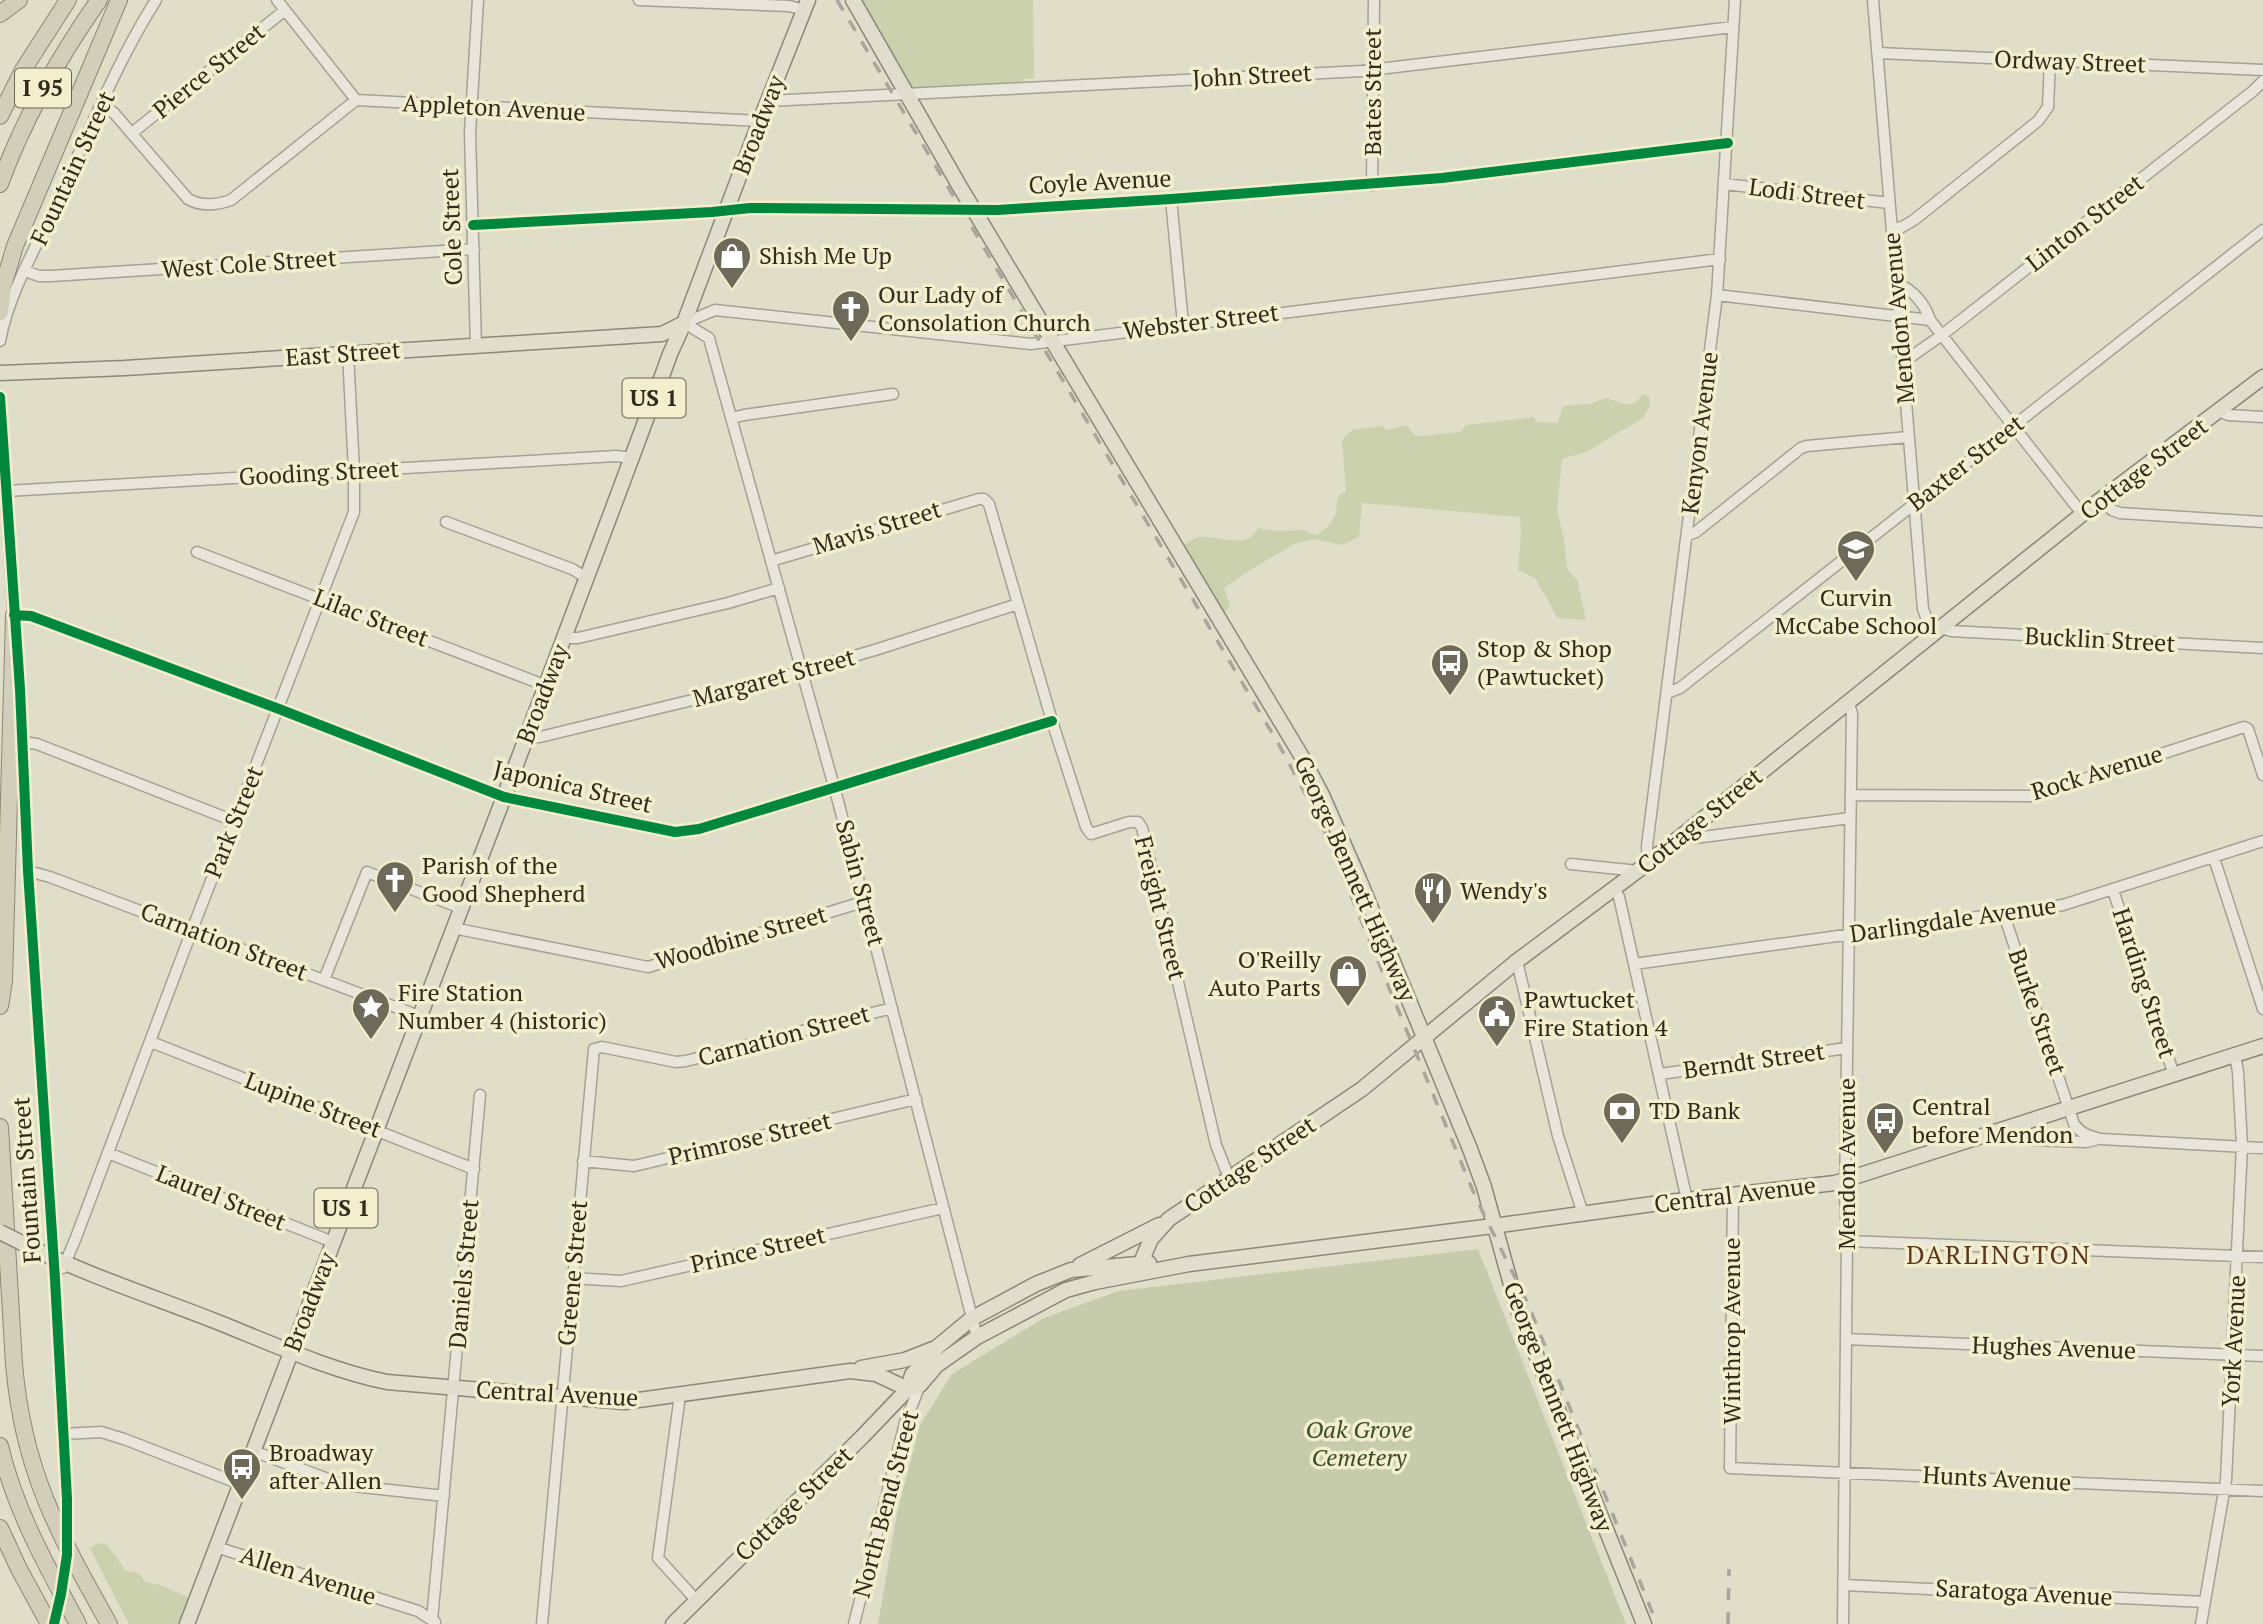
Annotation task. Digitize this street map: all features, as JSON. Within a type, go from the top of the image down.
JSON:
[{"type":"highway","points":[[0,14],[19,0]]},
{"type":"highway","name":"I 95","points":[[0,116],[23,70],[68,0]]},
{"type":"highway","name":"I 95","points":[[0,184],[41,92],[99,0]]},
{"type":"highway","points":[[0,312],[6,273],[18,237],[119,0]]},
{"type":"highway","points":[[0,1006],[4,981],[14,615]]},
{"type":"highway","points":[[0,1127],[14,1364],[23,1430],[35,1476],[49,1511],[109,1624]]},
{"type":"highway","points":[[0,1446],[27,1526],[78,1624]]},
{"type":"highway","points":[[0,1528],[19,1569],[53,1622]]},
{"type":"main road","name":"George Bennett Highway","points":[[854,2],[974,210],[1302,757],[1336,825],[1484,1188],[1518,1310],[1644,1624]]},
{"type":"main road","name":"Broadway","points":[[187,1624],[806,5]]},
{"type":"main road","name":"East Street","points":[[0,373],[125,368],[662,334],[684,323]]},
{"type":"main road","name":"Cottage Street","points":[[1138,1269],[1151,1239],[1169,1219],[1362,1089],[1517,961],[1643,867],[2100,500],[2263,377]]},
{"type":"main road","name":"Central Avenue","points":[[936,1348],[971,1319],[1036,1284],[1071,1270],[1138,1269],[1189,1264],[1733,1194],[1815,1186],[1846,1180],[2070,1110],[2263,1046]]},
{"type":"main road","points":[[1071,1270],[1169,1219]]},
{"type":"main road","name":"Central Avenue","points":[[0,1233],[59,1261],[370,1378],[624,1402],[850,1371],[876,1374],[914,1387],[937,1365],[977,1337],[1066,1290],[1138,1269]]},
{"type":"main road","name":"Cottage Street","points":[[673,1624],[914,1387],[912,1375],[936,1348]]},
{"type":"main road","points":[[850,1371],[905,1360],[936,1348]]},
{"type":"street","name":"Fountain Street","points":[[0,341],[25,271],[143,20],[156,0]]},
{"type":"street","points":[[102,105],[114,113],[188,199],[196,204],[210,205],[231,200],[356,100],[277,0]]},
{"type":"street","name":"Cole Street","points":[[476,345],[470,133],[478,0]]},
{"type":"street","points":[[639,0],[806,5]]},
{"type":"street","name":"Bates Street","points":[[1372,185],[1374,0]]},
{"type":"street","name":"Kenyon Avenue","points":[[1643,867],[1717,295],[1735,0]]},
{"type":"street","name":"Mendon Avenue","points":[[1873,0],[1923,609],[1929,625],[1938,629]]},
{"type":"street","name":"Pierce Street","points":[[132,133],[285,10]]},
{"type":"street","name":"John Street","points":[[768,101],[1373,70],[1733,27]]},
{"type":"street","name":"Ordway Street","points":[[1878,53],[2263,70]]},
{"type":"street","points":[[1892,229],[1914,220],[2038,121],[2048,107],[2050,61]]},
{"type":"street","name":"Linton Street","points":[[1903,359],[1912,356],[1942,335],[2253,92],[2263,81]]},
{"type":"street","name":"Appleton Avenue","points":[[356,100],[760,121]]},
{"type":"street","name":"Coyle Avenue","points":[[473,225],[750,208],[974,210],[1171,199],[1372,185],[1728,143]]},
{"type":"street","name":"Lodi Street","points":[[1725,184],[1889,203]]},
{"type":"street","points":[[1171,199],[1183,324]]},
{"type":"street","name":"Baxter Street","points":[[1667,693],[1680,688],[2263,230]]},
{"type":"street","name":"West Cole Street","points":[[25,271],[38,276],[51,276],[474,249]]},
{"type":"street","name":"Webster Street","points":[[684,323],[715,310],[1031,344],[1720,259]]},
{"type":"street","points":[[1898,284],[1907,287],[1919,299],[1930,320],[2083,515]]},
{"type":"street","points":[[1717,295],[1930,320]]},
{"type":"street","name":"Sabin Street","points":[[684,323],[709,338],[803,671],[977,1337]]},
{"type":"street","name":"Park Street","points":[[59,1261],[108,1153],[354,512],[348,354]]},
{"type":"street","points":[[732,418],[818,403],[893,394]]},
{"type":"street","name":"Fountain Street","points":[[0,397],[23,742],[28,871],[59,1261],[55,1279],[67,1499],[66,1565],[53,1622]]},
{"type":"street","points":[[2220,411],[2228,415],[2263,417]]},
{"type":"street","points":[[1688,534],[1696,532],[1801,448],[1909,437]]},
{"type":"street","name":"Gooding Street","points":[[6,491],[617,456],[633,458]]},
{"type":"street","name":"Mavis Street","points":[[771,561],[936,510],[984,499]]},
{"type":"street","name":"Freight Street","points":[[984,499],[989,504],[1086,827],[1091,834],[1129,822],[1138,822],[1142,828],[1216,1145],[1229,1178]]},
{"type":"street","points":[[2100,500],[2120,513],[2263,522]]},
{"type":"street","points":[[446,522],[572,569],[587,578]]},
{"type":"street","name":"Lilac Street","points":[[197,552],[544,685]]},
{"type":"street","points":[[565,638],[578,638],[729,603],[779,588]]},
{"type":"street","name":"Margaret Street","points":[[526,737],[540,737],[642,713],[803,671],[1018,604]]},
{"type":"street","name":"Japonica Street","points":[[14,615],[31,617],[279,709],[504,797],[675,832],[699,829],[1052,721]]},
{"type":"street","name":"Bucklin Street","points":[[1938,629],[2263,648]]},
{"type":"street","name":"Mendon Avenue","points":[[1843,1624],[1852,714],[1849,704]]},
{"type":"street","name":"Rock Avenue","points":[[1851,795],[2032,796],[2244,727],[2248,729],[2263,775]]},
{"type":"street","points":[[23,742],[37,744],[234,821]]},
{"type":"street","points":[[1683,834],[1695,838],[1850,818]]},
{"type":"street","name":"Darlingdale Avenue","points":[[1634,964],[2063,905],[2263,841]]},
{"type":"street","points":[[2214,858],[2263,1009]]},
{"type":"street","points":[[1571,864],[1643,867]]},
{"type":"street","name":"Carnation Street","points":[[28,871],[41,873],[419,1016]]},
{"type":"street","points":[[324,981],[366,872],[461,908]]},
{"type":"street","points":[[1614,889],[1619,897],[1687,1200]]},
{"type":"street","name":"Harding Street","points":[[2113,890],[2174,1075]]},
{"type":"street","name":"Woodbine Street","points":[[453,928],[648,967],[863,902]]},
{"type":"street","name":"Burke Street","points":[[2004,915],[2078,1130],[2085,1135],[2101,1139]]},
{"type":"street","points":[[1517,961],[1558,1136],[1583,1214]]},
{"type":"street","name":"Carnation Street","points":[[594,1049],[602,1047],[676,1062],[686,1061],[892,1008]]},
{"type":"street","name":"Lupine Street","points":[[151,1042],[474,1169]]},
{"type":"street","name":"Berndt Street","points":[[1660,1074],[1847,1048]]},
{"type":"street","name":"Greene Street","points":[[542,1624],[594,1049]]},
{"type":"street","name":"York Avenue","points":[[2201,1624],[2225,1489],[2242,1146],[2235,1055]]},
{"type":"street","name":"Daniels Street","points":[[435,1622],[480,1096]]},
{"type":"street","name":"Primrose Street","points":[[583,1160],[634,1166],[916,1099]]},
{"type":"street","points":[[1990,1134],[2008,1139],[2086,1142],[2101,1139],[2263,1147]]},
{"type":"street","name":"Laurel Street","points":[[108,1153],[333,1242]]},
{"type":"street","name":"Winthrop Avenue","points":[[1730,1468],[1733,1194]]},
{"type":"street","name":"Prince Street","points":[[572,1278],[621,1281],[943,1208]]},
{"type":"street","points":[[1847,1241],[2263,1257]]},
{"type":"street","name":"Hughes Avenue","points":[[1846,1339],[2263,1356]]},
{"type":"street","name":"North Bend Street","points":[[854,1624],[914,1387]]},
{"type":"street","points":[[680,1395],[658,1558],[696,1600]]},
{"type":"street","points":[[63,1434],[90,1432],[113,1436],[240,1484]]},
{"type":"street","points":[[253,1451],[344,1485],[444,1496]]},
{"type":"street","name":"Hunts Avenue","points":[[1730,1468],[2263,1491]]},
{"type":"street","name":"Allen Avenue","points":[[216,1547],[418,1612],[435,1622]]},
{"type":"street","name":"Saratoga Avenue","points":[[1844,1585],[2205,1602]]},
{"type":"green space","points":[[846,0],[1033,0],[1034,78],[1023,79],[1022,92],[918,99]]},
{"type":"green space","points":[[1643,394],[1649,396],[1650,406],[1643,418],[1588,451],[1562,459],[1557,510],[1567,569],[1577,580],[1586,620],[1558,618],[1535,578],[1518,570],[1520,517],[1362,503],[1359,537],[1341,545],[1315,539],[1294,544],[1224,588],[1230,606],[1219,618],[1180,547],[1200,537],[1247,539],[1258,528],[1277,531],[1305,530],[1317,535],[1331,522],[1336,513],[1339,496],[1346,491],[1342,440],[1352,430],[1381,426],[1387,430],[1407,425],[1414,435],[1421,436],[1461,432],[1466,425],[1534,417],[1536,422],[1558,423],[1563,406],[1590,404],[1606,398],[1630,404]]},
{"type":"green space","name":"Oak Grove Cemetery","points":[[1478,1249],[1626,1624],[878,1624],[897,1513],[920,1425],[952,1374],[1044,1318],[1119,1291]]},
{"type":"green space","points":[[99,1543],[107,1545],[126,1571],[138,1573],[146,1582],[195,1600],[188,1624],[129,1624],[90,1548]]},
{"type":"railway","points":[[837,0],[1278,743],[1321,823],[1475,1196],[1528,1304],[1657,1624]]},
{"type":"railway","points":[[1728,1624],[1729,1569]]},
{"type":"cycle path","points":[[473,225],[750,208],[997,210],[1171,199],[1442,178],[1728,143]]},
{"type":"cycle path","points":[[0,397],[20,689],[28,871],[67,1499],[67,1555],[54,1624]]},
{"type":"cycle path","points":[[14,615],[31,616],[504,797],[675,832],[699,829],[1052,721]]},
{"type":"place","name":"Shish Me Up","points":[[732,290]]},
{"type":"place","name":"Our Lady of Consolation Church","points":[[851,343]]},
{"type":"place","name":"Curvin McCabe School","points":[[1856,583]]},
{"type":"place","name":"Stop & Shop (Pawtucket)","points":[[1450,697]]},
{"type":"place","name":"Parish of the Good Shepherd","points":[[395,914]]},
{"type":"place","name":"Wendy's","points":[[1433,925]]},
{"type":"place","name":"O'Reilly Auto Parts","points":[[1348,1008]]},
{"type":"place","name":"Fire Station Number 4 (historic)","points":[[371,1041]]},
{"type":"place","name":"Pawtucket Fire Station 4","points":[[1497,1048]]},
{"type":"place","name":"TD Bank","points":[[1622,1145]]},
{"type":"place","name":"Central before Mendon","points":[[1885,1155]]},
{"type":"place","name":"Broadway after Allen","points":[[242,1501]]},
{"type":"district","name":"DARLINGTON","points":[[1999,1255]]}]
